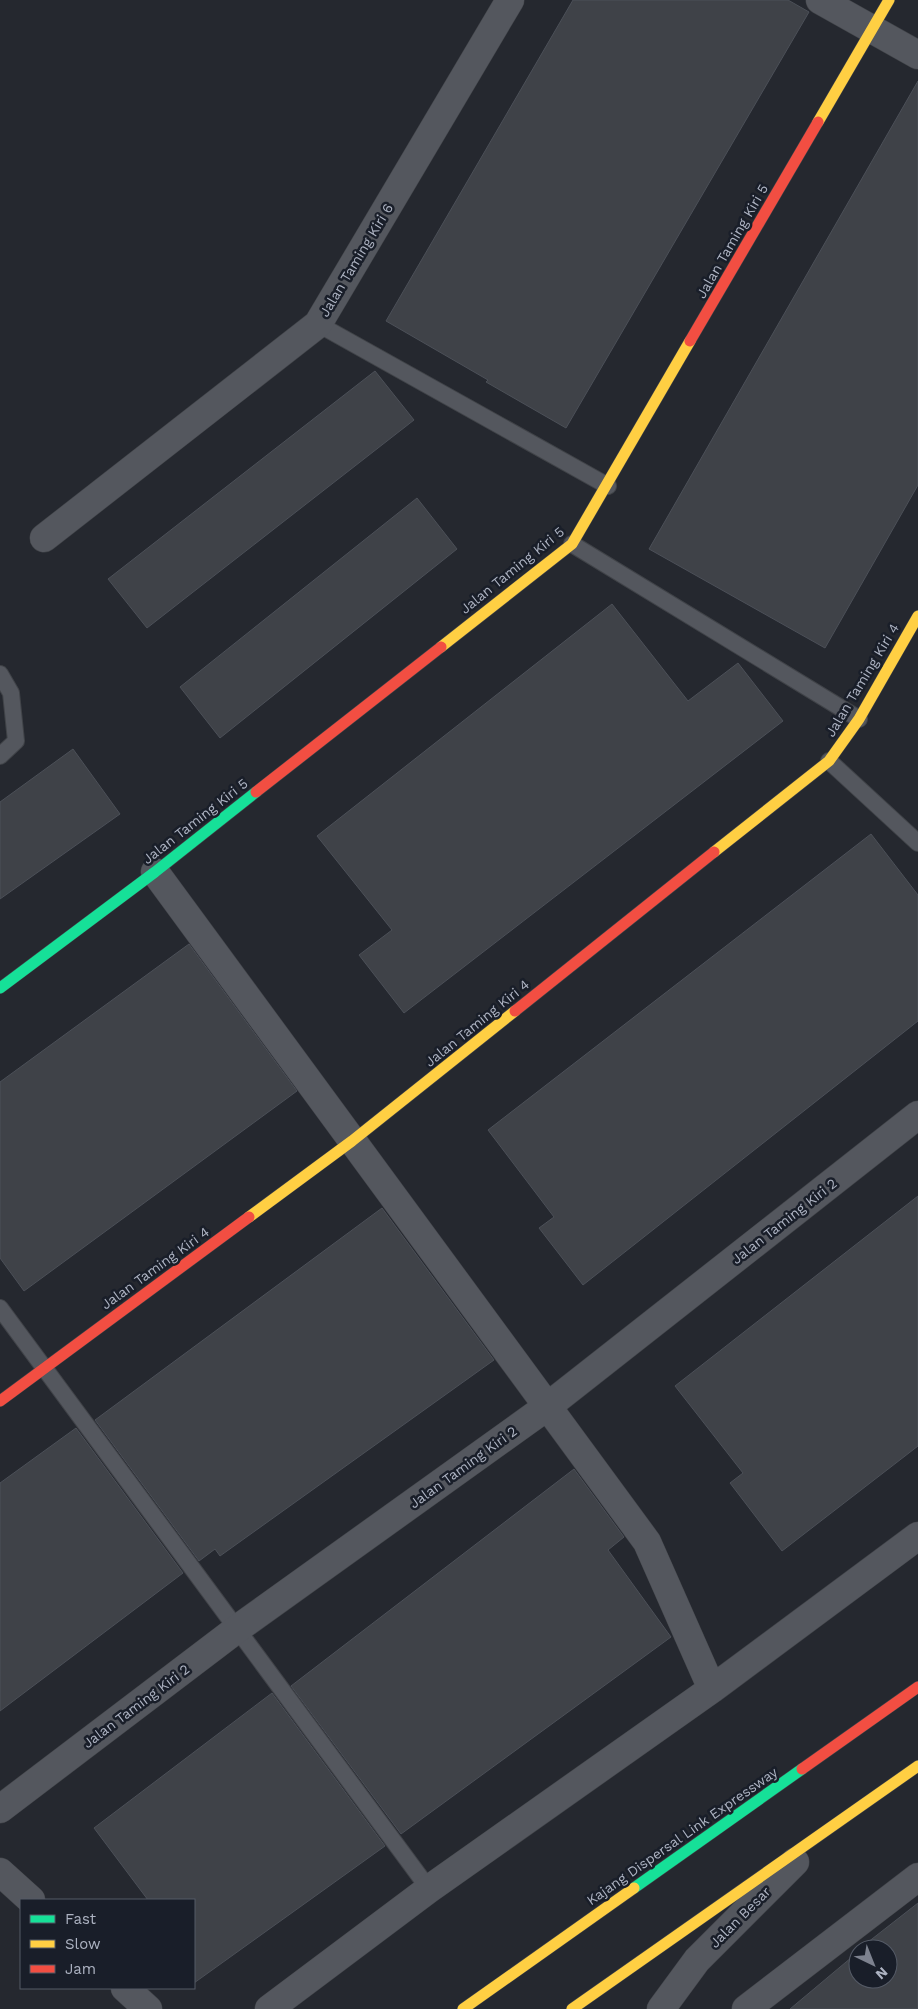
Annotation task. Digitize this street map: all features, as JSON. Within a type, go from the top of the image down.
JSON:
[{"type":"main road","name":"Jalan Taming Kiri 5","points":[[0,988],[155,872],[572,544],[608,486],[889,0]]},
{"type":"main road","name":"Jalan Taming Kiri 4","points":[[0,1401],[352,1141],[829,761],[859,719],[918,616]]},
{"type":"main road","name":"Kajang Dispersal Link Expressway","points":[[463,2009],[918,1687]]},
{"type":"main road","points":[[572,2009],[918,1766]]},
{"type":"street","name":"Jalan Taming Kiri 6","points":[[44,538],[318,324],[510,0]]},
{"type":"street","points":[[820,0],[918,55]]},
{"type":"street","points":[[155,872],[647,1542],[712,1689]]},
{"type":"street","name":"Jalan Taming Kiri 2","points":[[0,1809],[237,1629],[548,1406],[918,1115]]},
{"type":"street","points":[[269,2009],[429,1889],[712,1689],[918,1536]]},
{"type":"street","name":"Jalan Besar","points":[[660,2009],[697,1960],[826,1831]]},
{"type":"street","points":[[0,1872],[30,1899]]},
{"type":"street","points":[[746,2009],[918,1877]]},
{"type":"street","points":[[126,1989],[148,2009]]},
{"type":"lane","points":[[318,324],[608,486]]},
{"type":"lane","points":[[572,544],[859,719]]},
{"type":"lane","points":[[0,674],[11,692],[16,740],[0,756]]},
{"type":"lane","points":[[829,761],[918,843]]},
{"type":"lane","points":[[0,1308],[429,1889]]},
{"type":"building","points":[[573,0],[788,0],[809,12],[566,428],[386,321]]},
{"type":"building","points":[[918,81],[918,485],[825,648],[649,549]]},
{"type":"building","points":[[375,371],[414,420],[147,628],[108,579]]},
{"type":"building","points":[[417,498],[457,549],[220,738],[180,687]]},
{"type":"building","points":[[612,604],[688,701],[738,663],[783,721],[404,1013],[359,955],[392,930],[317,836]]},
{"type":"building","points":[[73,749],[120,814],[0,899],[0,802]]},
{"type":"building","points":[[871,834],[918,895],[918,1021],[583,1285],[539,1228],[554,1217],[488,1130]]},
{"type":"building","points":[[189,944],[297,1091],[24,1291],[0,1258],[0,1082]]},
{"type":"building","points":[[918,1196],[918,1446],[782,1551],[730,1483],[743,1473],[675,1386]]},
{"type":"building","points":[[382,1208],[494,1360],[220,1556],[215,1549],[199,1561],[95,1420]]},
{"type":"building","points":[[76,1428],[183,1573],[0,1711],[0,1483]]},
{"type":"building","points":[[574,1469],[624,1537],[608,1550],[671,1637],[401,1834],[291,1686]]},
{"type":"building","points":[[272,1693],[385,1846],[195,1982],[195,1899],[147,1899],[94,1828]]},
{"type":"building","points":[[918,1903],[918,2009],[790,2009],[848,1960],[848,1989],[898,1989],[898,1939],[872,1939]]},
{"type":"traffic: fast","points":[[0,988],[155,872],[256,792]]},
{"type":"traffic: fast","points":[[634,1888],[802,1769]]},
{"type":"traffic: slow","points":[[818,122],[889,0]]},
{"type":"traffic: slow","points":[[441,647],[572,544],[690,341]]},
{"type":"traffic: slow","points":[[714,852],[829,761],[859,719],[918,616]]},
{"type":"traffic: slow","points":[[249,1217],[352,1141],[515,1011]]},
{"type":"traffic: slow","points":[[572,2009],[918,1766]]},
{"type":"traffic: slow","points":[[463,2009],[634,1888]]},
{"type":"traffic: jam","points":[[690,341],[818,122]]},
{"type":"traffic: jam","points":[[256,792],[441,647]]},
{"type":"traffic: jam","points":[[515,1011],[714,852]]},
{"type":"traffic: jam","points":[[0,1401],[249,1217]]},
{"type":"traffic: jam","points":[[802,1769],[918,1687]]}]
